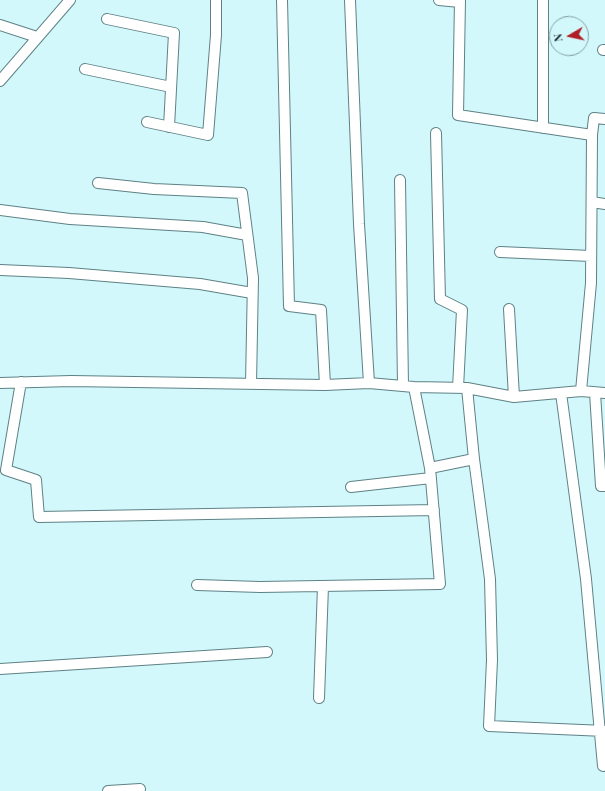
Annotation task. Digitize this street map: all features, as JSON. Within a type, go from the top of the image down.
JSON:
[{"type":"street","points":[[147,122],[208,135],[216,35],[216,0]]},
{"type":"street","points":[[282,0],[289,306],[321,310],[324,385]]},
{"type":"street","points":[[350,0],[359,224],[369,383]]},
{"type":"street","points":[[439,0],[460,1],[458,115],[592,135]]},
{"type":"street","points":[[543,0],[543,128]]},
{"type":"street","points":[[0,81],[38,37],[66,1]]},
{"type":"street","points":[[107,19],[174,32],[169,127]]},
{"type":"street","points":[[0,24],[38,37]]},
{"type":"street","points":[[85,68],[172,87]]},
{"type":"street","points":[[581,391],[591,283],[592,135],[594,118],[605,119]]},
{"type":"street","points":[[436,133],[440,300],[462,310],[462,388],[474,459],[490,579],[492,660],[489,726],[602,731]]},
{"type":"street","points":[[400,180],[403,386]]},
{"type":"street","points":[[98,183],[154,189],[242,193],[253,278],[251,384]]},
{"type":"street","points":[[592,202],[605,204]]},
{"type":"street","points":[[0,210],[70,219],[203,227],[247,235]]},
{"type":"street","points":[[500,252],[591,256]]},
{"type":"street","points":[[0,270],[69,273],[200,284],[252,293]]},
{"type":"street","points":[[509,309],[514,397]]},
{"type":"street","points":[[21,382],[6,470],[36,480],[39,517],[434,510]]},
{"type":"street","points":[[0,383],[71,382],[324,385],[369,383],[414,387],[462,388],[514,397],[581,391],[600,393],[601,486],[605,486]]},
{"type":"street","points":[[197,585],[260,587],[440,584],[431,473],[414,387]]},
{"type":"street","points":[[561,393],[586,579],[602,731],[603,766]]},
{"type":"street","points":[[350,487],[431,473],[474,459]]},
{"type":"street","points":[[319,698],[323,586]]},
{"type":"street","points":[[0,669],[267,652]]},
{"type":"street","points":[[108,791],[140,789]]}]
